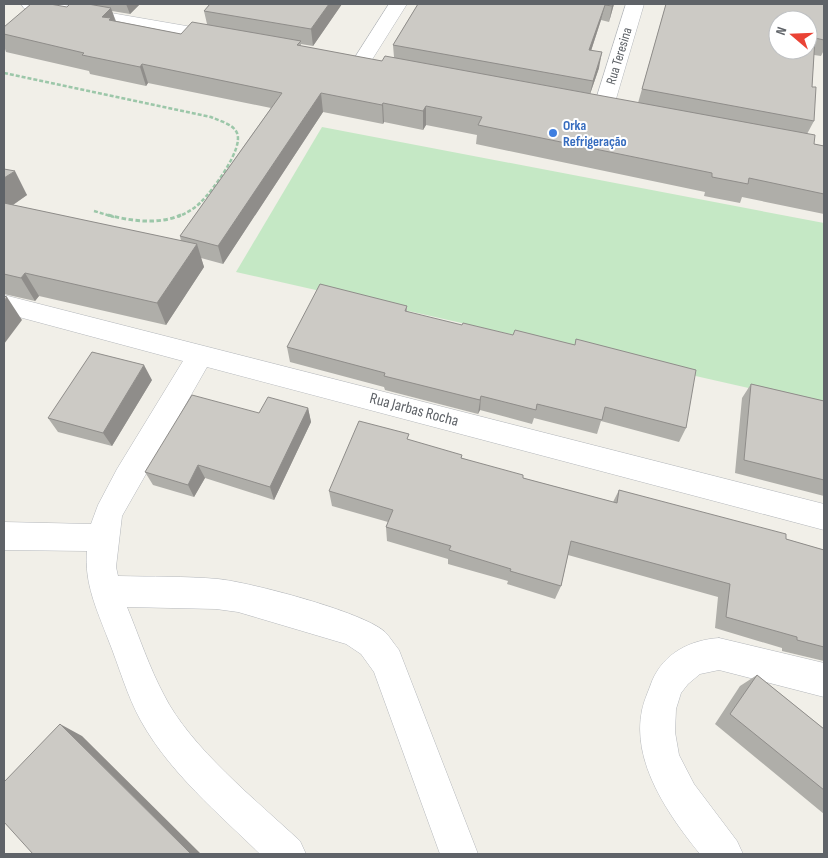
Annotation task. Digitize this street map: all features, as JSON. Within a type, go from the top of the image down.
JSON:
[{"type":"street","points":[[30,4],[154,17],[242,41]]},
{"type":"street","points":[[381,66],[353,61],[398,4]]},
{"type":"street","name":"Rua Teresina","points":[[603,108],[635,4]]},
{"type":"street","name":"Rua Jarbas Rocha","points":[[4,304],[824,517]]},
{"type":"street","points":[[201,354],[116,497],[108,514],[103,538],[102,567],[105,591],[152,708],[169,734],[202,773],[287,854]]},
{"type":"street","points":[[4,536],[103,538]]},
{"type":"street","points":[[105,591],[216,594],[238,597],[340,626],[357,633],[373,643],[387,662],[459,854]]},
{"type":"street","points":[[724,854],[683,803],[665,768],[660,748],[658,710],[662,696],[677,670],[687,662],[707,654],[731,655],[824,680]]},
{"type":"street","points":[[731,655],[786,700]]},
{"type":"path","points":[[4,73],[211,117],[235,129],[239,136],[238,146],[209,193],[198,205],[190,210],[164,220],[144,222],[94,211]]},
{"type":"green space","points":[[322,127],[824,223],[824,405],[236,272]]},
{"type":"building","points":[[31,4],[50,4],[67,7],[70,4],[88,4],[111,8],[102,17],[111,18],[109,20],[181,34],[192,22],[301,41],[297,45],[382,61],[385,56],[815,135],[814,144],[824,146],[824,194],[749,178],[748,184],[712,177],[712,173],[478,125],[482,117],[426,106],[423,111],[383,103],[382,105],[321,93],[218,246],[180,236],[282,93],[142,64],[140,67],[82,55],[84,53],[4,34],[4,27]]},
{"type":"building","points":[[210,4],[329,4],[311,29],[204,11]]},
{"type":"building","points":[[418,4],[613,4],[612,6],[605,5],[589,50],[602,52],[593,81],[393,45]]},
{"type":"building","points":[[666,4],[824,4],[824,40],[818,39],[818,10],[768,10],[768,60],[814,60],[812,87],[816,87],[814,121],[642,89]]},
{"type":"building","points":[[4,169],[15,171],[4,178]]},
{"type":"building","points":[[4,203],[197,244],[157,303],[25,273],[21,278],[4,274]]},
{"type":"building","points":[[320,284],[407,306],[405,311],[462,325],[463,323],[513,335],[515,330],[575,345],[576,339],[696,370],[686,428],[605,407],[602,420],[537,404],[536,410],[481,396],[480,400],[384,376],[385,373],[287,347]]},
{"type":"building","points":[[92,352],[144,365],[103,433],[48,418]]},
{"type":"building","points":[[751,384],[824,401],[824,480],[744,460]]},
{"type":"building","points":[[192,395],[259,413],[268,397],[308,408],[270,487],[198,465],[188,485],[145,472]]},
{"type":"building","points":[[359,421],[409,434],[407,439],[462,455],[461,458],[523,475],[523,478],[617,503],[619,490],[786,534],[786,539],[824,550],[824,647],[797,640],[797,637],[726,617],[730,584],[571,541],[561,586],[449,550],[451,546],[386,527],[393,510],[329,491]]},
{"type":"building","points":[[757,675],[824,729],[824,790],[730,714]]},
{"type":"building","points":[[60,724],[191,854],[33,854],[4,822],[4,782]]},
{"type":"place","name":"Orka Refrigeração","points":[[553,133]]}]
